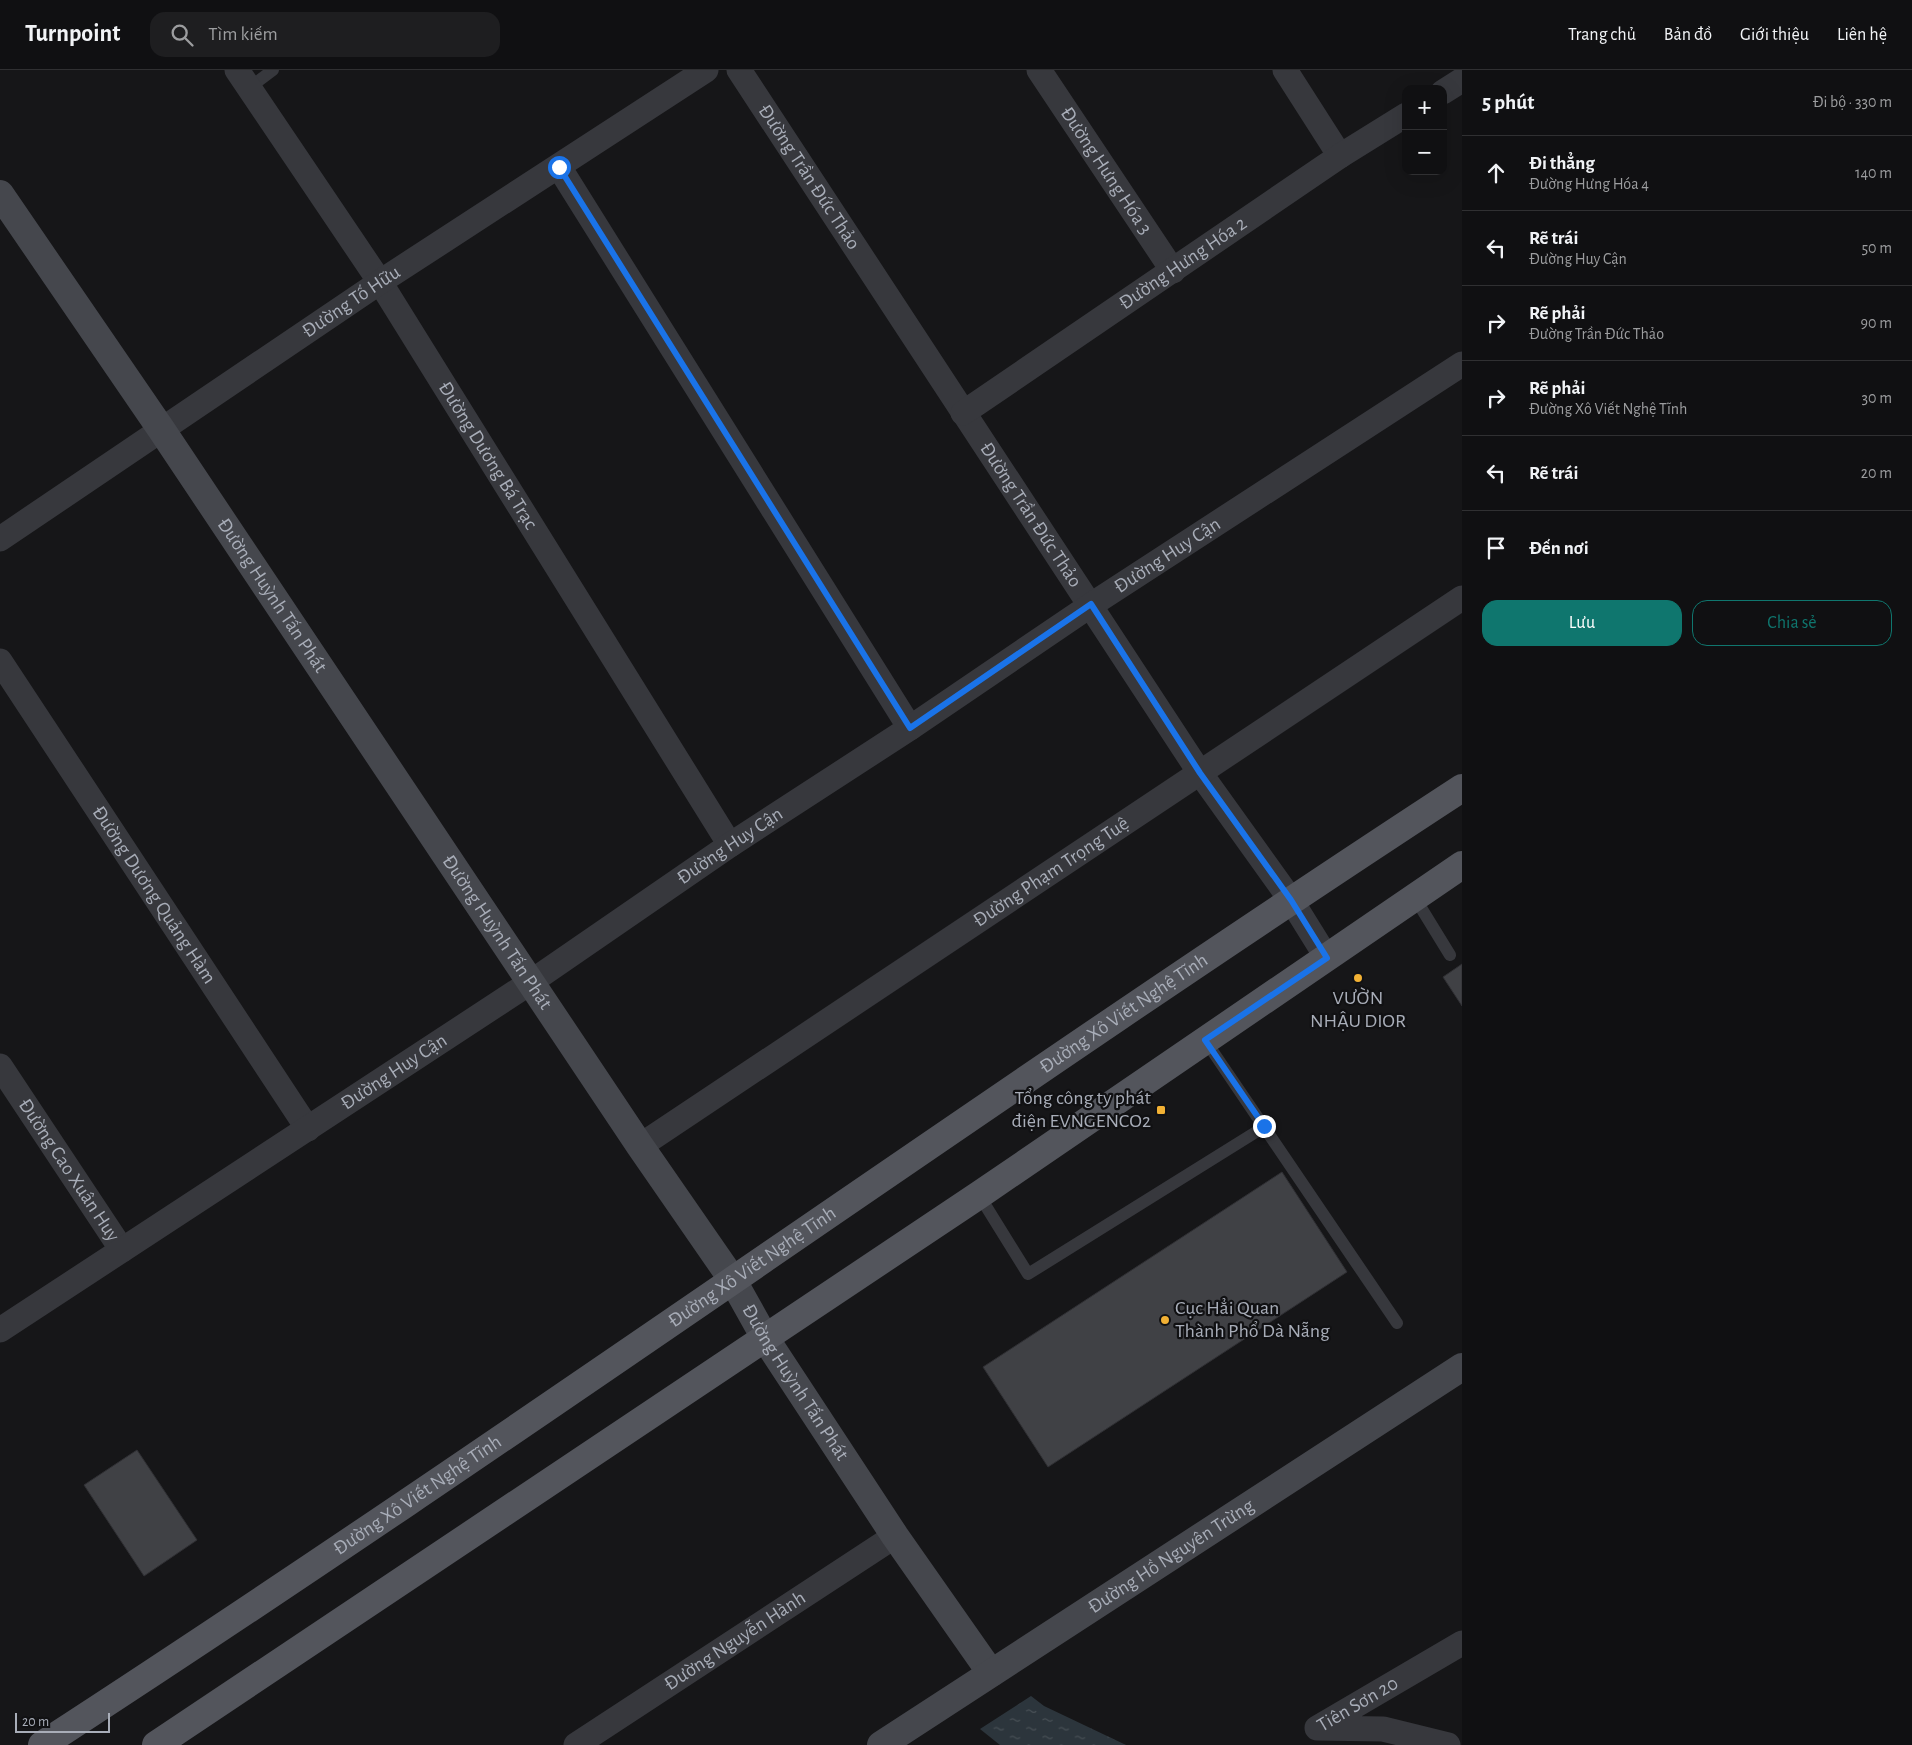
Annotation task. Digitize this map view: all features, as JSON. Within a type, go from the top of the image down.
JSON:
[{"type":"main road","name":"Đường Xô Viết Nghệ Tĩnh","points":[[42,1745],[362,1532],[1291,900],[1462,788]]},
{"type":"main road","points":[[156,1745],[979,1195],[1462,865]]},
{"type":"street","name":"Đường Tố Hữu","points":[[0,539],[161,428],[380,282],[706,70]]},
{"type":"street","name":"Đường Trần Đức Thảo","points":[[739,70],[963,413],[1091,604],[1200,773],[1291,900],[1327,958]]},
{"type":"street","name":"Đường Hưng Hóa 3","points":[[1039,70],[1173,271]]},
{"type":"street","points":[[1285,70],[1340,156]]},
{"type":"street","name":"Đường Dương Bá Trạc","points":[[243,79],[380,282],[730,846]]},
{"type":"street","points":[[1447,89],[1462,80]]},
{"type":"street","name":"Đường Hưng Hóa 2","points":[[963,413],[1340,156],[1402,117]]},
{"type":"street","points":[[559,167],[910,728]]},
{"type":"street","name":"Đường Huỳnh Tấn Phát","points":[[0,194],[161,428],[640,1146],[732,1279],[766,1338],[895,1536],[991,1673]]},
{"type":"street","name":"Đường Huy Cận","points":[[0,1330],[531,982],[730,846],[910,728],[1091,604],[1462,364]]},
{"type":"street","name":"Đường Phạm Trọng Tuệ","points":[[640,1146],[1462,598]]},
{"type":"street","name":"Đường Dương Quảng Hàm","points":[[0,661],[308,1129]]},
{"type":"street","name":"Đường Cao Xuân Huy","points":[[0,1066],[122,1250]]},
{"type":"street","name":"Đường Hồ Nguyên Trừng","points":[[881,1745],[1462,1367]]},
{"type":"street","name":"Đường Nguyễn Hành","points":[[576,1745],[895,1536]]},
{"type":"street","name":"Tiên Sơn 20","points":[[1448,1745],[1383,1729],[1317,1728],[1462,1643]]},
{"type":"lane","points":[[243,79],[273,70]]},
{"type":"lane","points":[[1414,898],[1450,955]]},
{"type":"lane","points":[[1205,1040],[1398,1323]]},
{"type":"lane","points":[[979,1195],[1028,1274],[1264,1126]]},
{"type":"water","points":[[1031,1696],[1044,1706],[1126,1745],[1000,1745],[980,1729]]},
{"type":"building","points":[[1462,964],[1462,1006],[1443,977]]},
{"type":"building","name":"Cục Hẳi Quan Thành Phổ Dà Nẵng","points":[[1282,1172],[1347,1272],[1048,1467],[983,1367]]},
{"type":"building","points":[[137,1450],[197,1540],[144,1576],[84,1485]]},
{"type":"place","name":"VƯỜN NHẬU DIOR","points":[[1358,978]]},
{"type":"place","name":"Tổng công ty phát điện EVNGENCO2","points":[[1161,1110]]},
{"type":"place","name":"Cục Hẳi Quan Thành Phổ Dà Nẵng","points":[[1165,1320]]},
{"type":"route","points":[[559,167],[910,728],[1091,604],[1200,773],[1291,900],[1327,958],[1205,1040],[1264,1126]]}]
